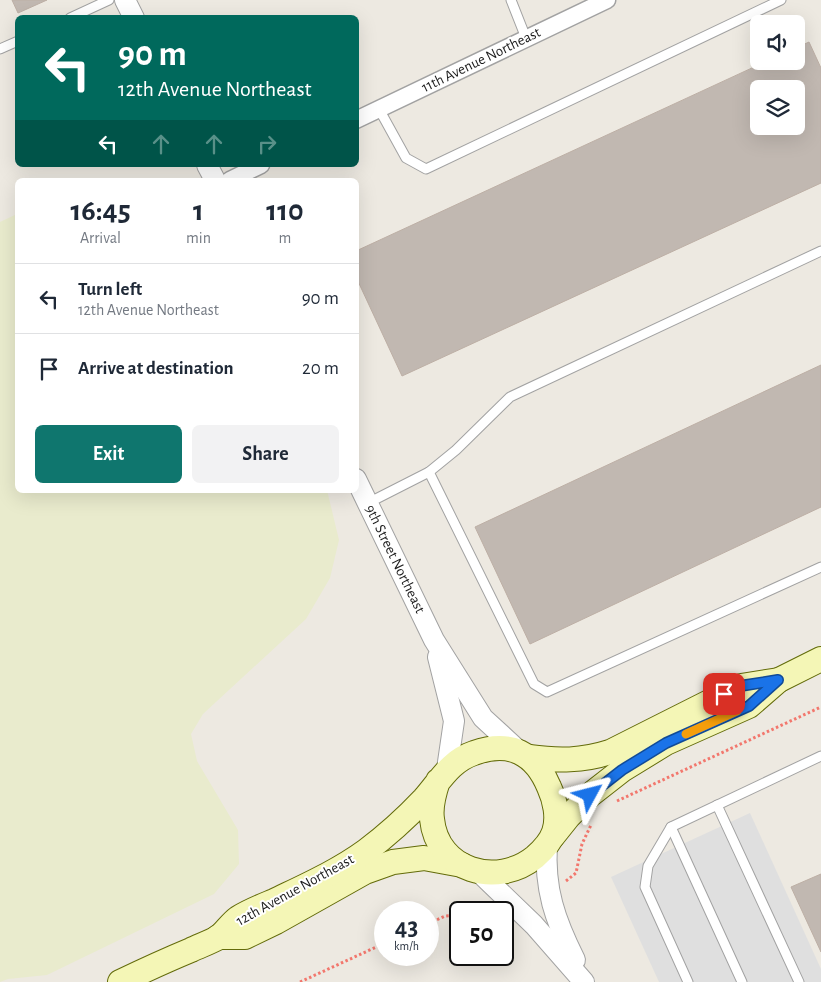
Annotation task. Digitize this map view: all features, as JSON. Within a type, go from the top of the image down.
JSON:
[{"type":"main road","points":[[778,680],[740,686],[610,752],[583,760],[558,761],[524,755],[505,748],[486,749],[465,756],[442,775],[432,806],[434,832],[446,853],[470,869],[497,872],[514,869],[532,859],[550,840],[568,816],[622,770],[666,743],[749,706],[778,680],[821,659]]},
{"type":"main road","points":[[524,755],[541,770],[553,795],[556,821],[550,840]]},
{"type":"main road","name":"12th Avenue Northeast","points":[[120,982],[218,937],[238,918],[330,874],[366,851],[424,799],[442,775]]},
{"type":"main road","name":"12th Avenue Northeast","points":[[218,937],[245,937],[276,922],[365,872],[393,862],[424,858],[470,869]]},
{"type":"street","points":[[126,0],[133,15]]},
{"type":"street","name":"11th Avenue Northeast","points":[[359,119],[607,0]]},
{"type":"street","points":[[234,178],[257,167]]},
{"type":"street","name":"9th Street Northeast","points":[[359,485],[434,640],[483,718],[524,755]]},
{"type":"street","name":"9th Street Northeast","points":[[434,640],[454,721],[442,775]]},
{"type":"street","points":[[550,840],[546,868],[550,900],[558,926],[585,982]]},
{"type":"street","points":[[470,869],[534,925],[585,982]]},
{"type":"lane","points":[[76,15],[109,0]]},
{"type":"lane","points":[[511,0],[526,38]]},
{"type":"lane","points":[[379,109],[406,158],[426,169],[781,0]]},
{"type":"lane","points":[[0,49],[15,42]]},
{"type":"lane","points":[[368,503],[429,472],[456,450],[510,397],[821,252]]},
{"type":"lane","points":[[429,472],[534,684],[547,692],[821,567]]},
{"type":"lane","points":[[688,982],[645,887],[648,866],[670,827],[821,756]]},
{"type":"lane","points":[[716,805],[798,982]]},
{"type":"lane","points":[[670,827],[742,982]]},
{"type":"path","points":[[610,805],[821,707]]},
{"type":"path","points":[[564,882],[576,873],[582,844],[589,827],[594,821]]},
{"type":"path","points":[[300,982],[374,949]]},
{"type":"green space","points":[[15,215],[15,493],[328,493],[339,540],[330,578],[306,619],[203,714],[191,734],[197,761],[238,830],[239,864],[214,894],[47,975],[8,979],[0,982],[0,222]]},
{"type":"shaded area","points":[[750,813],[821,969],[821,982],[659,982],[611,877]]},
{"type":"building","points":[[12,0],[47,0],[18,13]]},
{"type":"building","points":[[809,42],[821,68],[821,183],[402,376],[359,283],[359,250],[750,69],[805,70],[805,44]]},
{"type":"building","points":[[821,365],[821,507],[530,644],[475,527]]},
{"type":"building","points":[[821,874],[821,952],[791,887]]},
{"type":"slow traffic","points":[[686,734],[737,711]]},
{"type":"route","points":[[590,795],[622,770],[666,743],[749,706],[778,680],[740,686],[724,694]]}]
